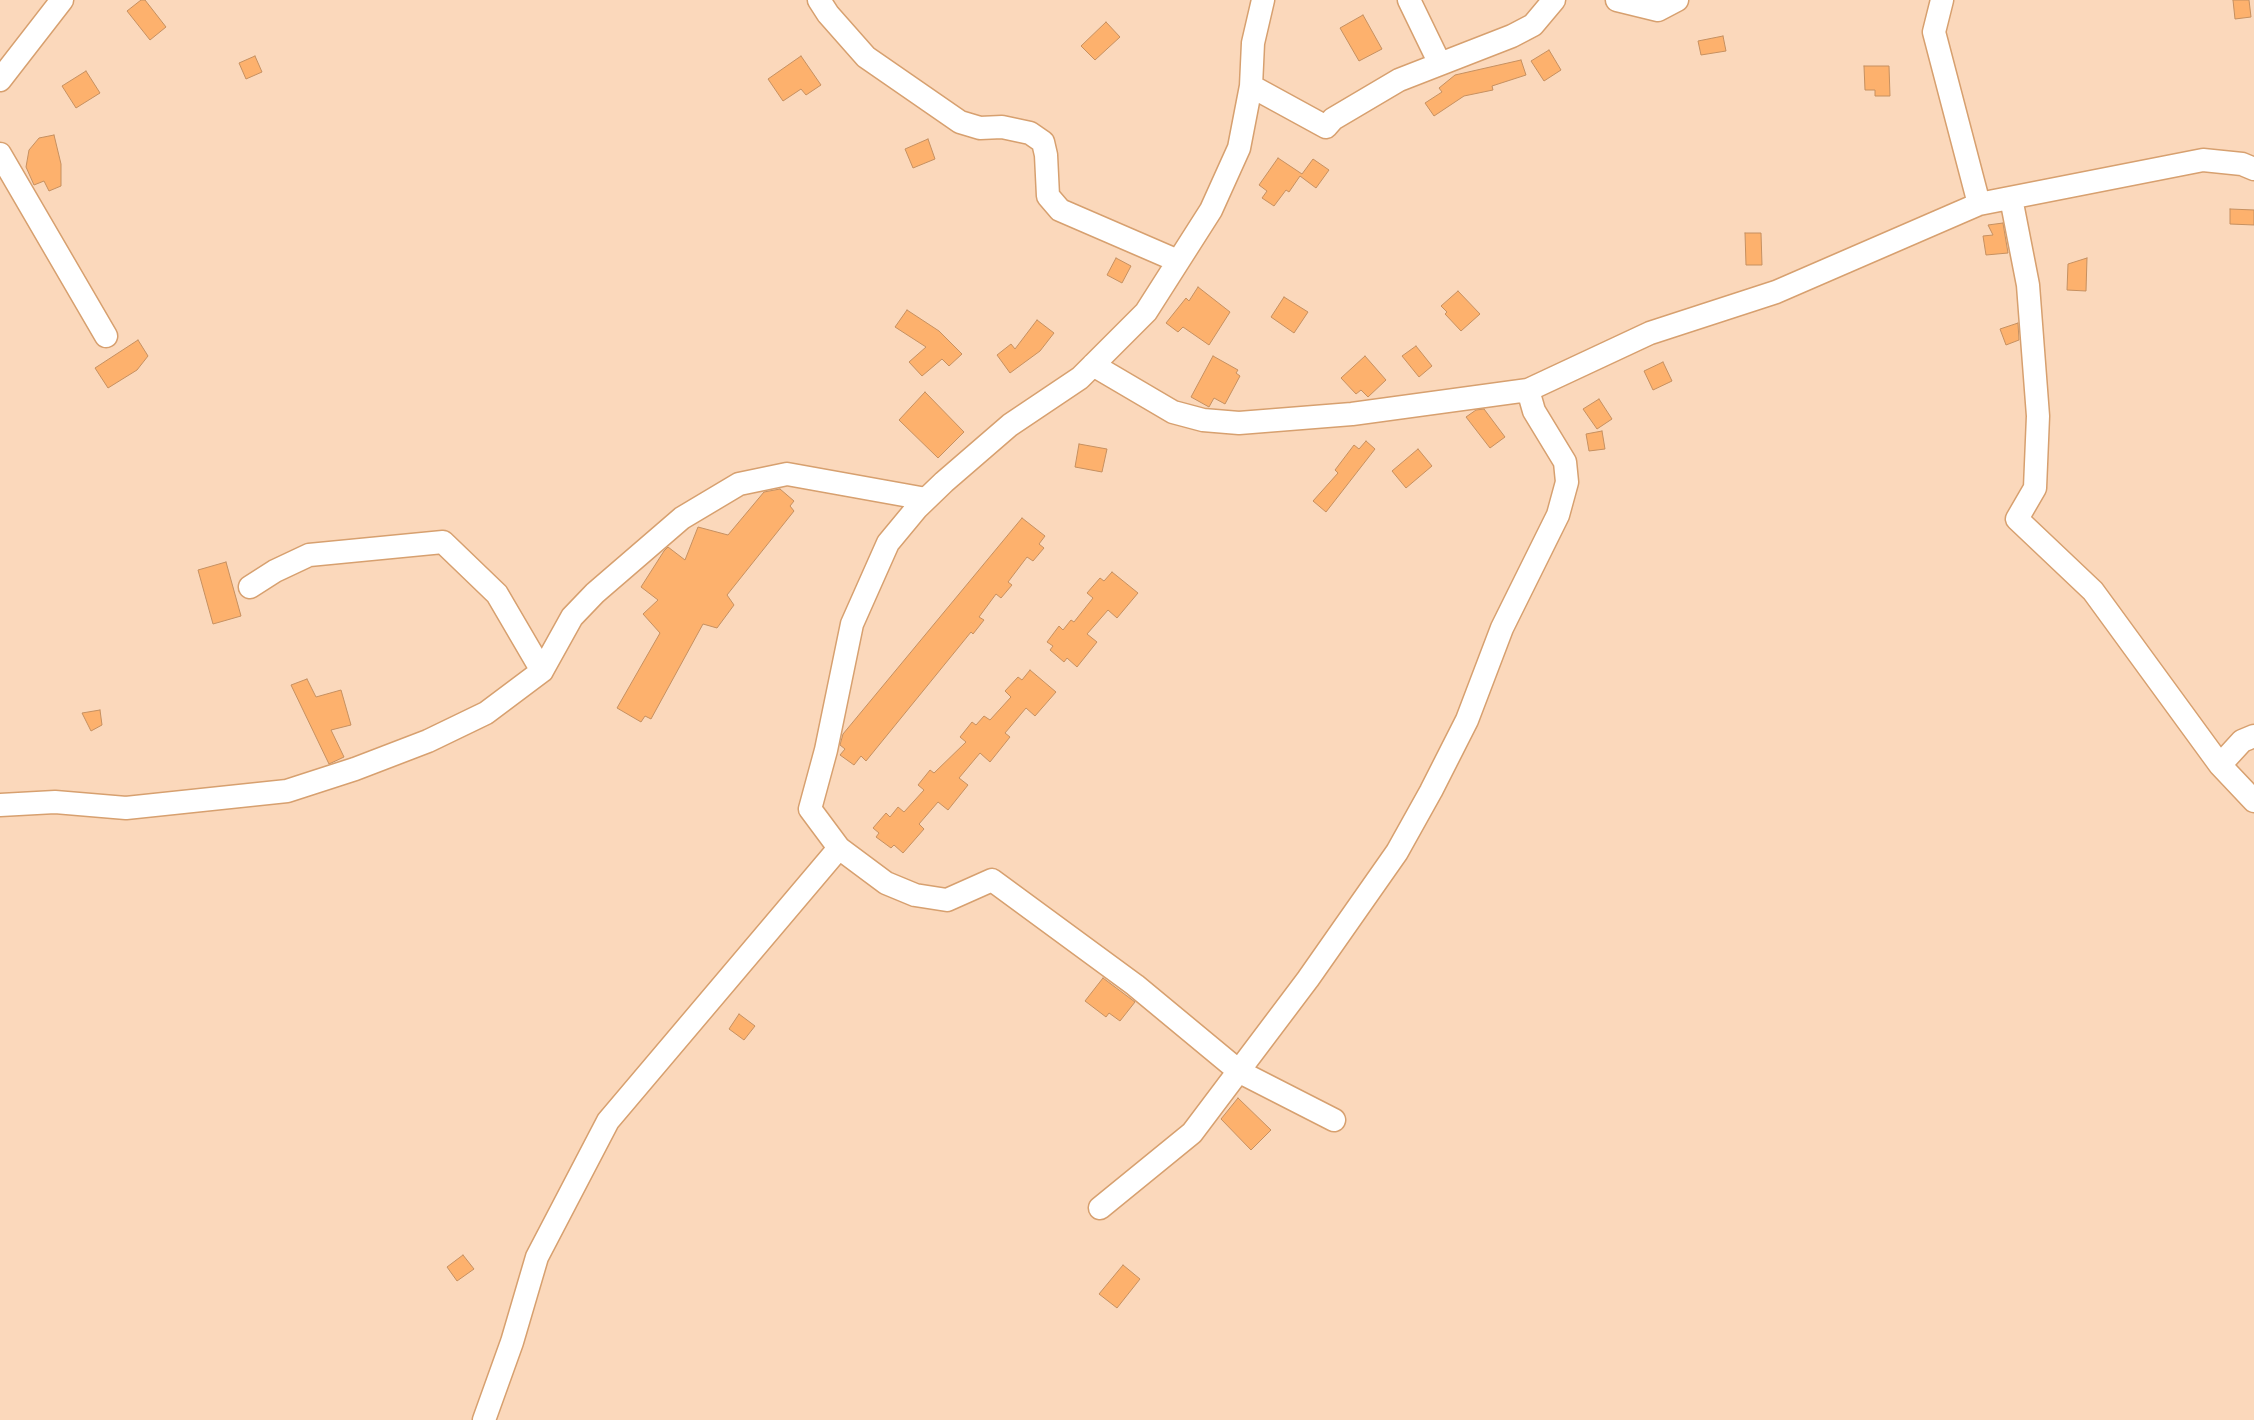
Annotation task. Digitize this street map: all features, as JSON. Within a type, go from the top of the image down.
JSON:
[{"type":"street","points":[[0,80],[62,0]]},
{"type":"street","points":[[819,0],[828,14],[866,57],[960,122],[980,128],[1002,128],[1030,133],[1042,142],[1046,156],[1048,196],[1060,210],[1178,261]]},
{"type":"street","points":[[1264,0],[1253,43],[1251,86],[1238,148],[1211,210],[1146,312],[1080,378],[1010,424],[926,499],[888,543],[852,624],[826,750],[810,809],[840,848],[886,883],[915,895],[947,900],[992,880],[1135,985],[1240,1072],[1334,1120]]},
{"type":"street","points":[[1409,0],[1440,64]]},
{"type":"street","points":[[1251,86],[1326,127],[1333,119],[1399,80],[1512,36],[1533,25],[1554,0]]},
{"type":"street","points":[[1617,0],[1658,10],[1677,0]]},
{"type":"street","points":[[1942,0],[1934,32],[1979,204]]},
{"type":"street","points":[[0,154],[106,336]]},
{"type":"street","points":[[1093,365],[1173,412],[1204,420],[1240,423],[1352,414],[1528,390],[1650,333],[1776,292],[1979,204],[2203,160],[2242,164],[2254,169]]},
{"type":"street","points":[[2011,198],[2028,285],[2038,416],[2035,488],[2017,519],[2092,591],[2220,765],[2254,801]]},
{"type":"street","points":[[1100,1208],[1192,1133],[1240,1072],[1397,852],[1467,720],[1502,628],[1558,514],[1567,482],[1565,462],[1534,411],[1528,390]]},
{"type":"street","points":[[0,805],[55,802],[126,808],[287,791],[356,769],[428,741],[486,712],[542,671],[572,617],[595,593],[682,518],[739,484],[787,474],[926,499]]},
{"type":"street","points":[[250,587],[275,571],[309,555],[443,542],[497,594],[542,671]]},
{"type":"street","points":[[2220,765],[2242,741],[2254,736]]},
{"type":"street","points":[[484,1420],[512,1342],[537,1257],[608,1121],[840,848]]},
{"type":"building","points":[[141,0],[145,0],[166,27],[150,40],[127,11]]},
{"type":"building","points":[[2233,0],[2249,0],[2251,17],[2235,19]]},
{"type":"building","points":[[1363,15],[1382,49],[1359,61],[1340,28]]},
{"type":"building","points":[[1106,22],[1120,37],[1095,60],[1081,46]]},
{"type":"building","points":[[1723,36],[1726,51],[1701,55],[1698,41]]},
{"type":"building","points":[[1549,50],[1561,70],[1544,81],[1531,61]]},
{"type":"building","points":[[255,56],[262,72],[246,79],[239,63]]},
{"type":"building","points":[[801,56],[821,85],[806,95],[801,89],[783,101],[768,79]]},
{"type":"building","points":[[1521,60],[1526,75],[1492,86],[1493,90],[1464,96],[1434,116],[1425,103],[1442,92],[1439,88],[1455,75]]},
{"type":"building","points":[[1864,66],[1889,66],[1890,96],[1875,96],[1875,90],[1865,90]]},
{"type":"building","points":[[86,71],[100,93],[76,108],[62,86]]},
{"type":"building","points":[[54,135],[61,164],[61,186],[49,191],[44,181],[34,185],[26,167],[29,150],[39,138]]},
{"type":"building","points":[[928,139],[935,159],[913,168],[905,149]]},
{"type":"building","points":[[1278,158],[1302,174],[1313,159],[1329,170],[1316,188],[1300,176],[1289,192],[1286,190],[1274,206],[1262,198],[1267,191],[1259,185]]},
{"type":"building","points":[[2230,209],[2254,210],[2254,225],[2230,224]]},
{"type":"building","points":[[2003,223],[2008,253],[1986,255],[1983,236],[1993,235],[1988,225]]},
{"type":"building","points":[[1745,233],[1761,233],[1762,265],[1746,265]]},
{"type":"building","points":[[1116,258],[1131,266],[1122,283],[1107,275]]},
{"type":"building","points":[[2087,258],[2086,291],[2067,290],[2068,264]]},
{"type":"building","points":[[1198,287],[1230,312],[1209,345],[1183,327],[1178,332],[1166,323],[1186,298],[1189,301]]},
{"type":"building","points":[[1458,291],[1480,314],[1461,331],[1445,314],[1447,312],[1441,306]]},
{"type":"building","points":[[1284,297],[1308,312],[1294,333],[1271,317]]},
{"type":"building","points":[[907,310],[939,331],[962,354],[949,366],[942,359],[922,376],[909,362],[926,347],[895,327]]},
{"type":"building","points":[[1037,320],[1054,333],[1040,351],[1010,373],[997,355],[1011,344],[1015,349]]},
{"type":"building","points":[[2018,323],[2019,340],[2006,345],[2000,329]]},
{"type":"building","points":[[138,340],[148,356],[137,370],[108,388],[95,368]]},
{"type":"building","points":[[1416,346],[1432,366],[1419,377],[1402,356]]},
{"type":"building","points":[[1213,356],[1238,370],[1236,373],[1240,376],[1225,404],[1214,398],[1209,407],[1191,397]]},
{"type":"building","points":[[1365,356],[1386,380],[1368,397],[1361,390],[1356,394],[1341,378]]},
{"type":"building","points":[[1663,362],[1672,381],[1653,390],[1644,371]]},
{"type":"building","points":[[925,392],[964,432],[938,458],[899,420]]},
{"type":"building","points":[[1599,399],[1612,419],[1597,429],[1583,409]]},
{"type":"building","points":[[1484,409],[1505,437],[1490,448],[1466,417],[1476,410]]},
{"type":"building","points":[[1602,431],[1605,449],[1589,451],[1586,434]]},
{"type":"building","points":[[1366,441],[1375,449],[1326,512],[1313,501],[1338,473],[1335,470],[1354,445],[1359,449]]},
{"type":"building","points":[[1079,444],[1107,449],[1102,472],[1075,467]]},
{"type":"building","points":[[1418,449],[1432,466],[1406,488],[1392,471]]},
{"type":"building","points":[[780,489],[794,501],[790,506],[794,511],[727,595],[734,605],[717,628],[703,624],[651,719],[645,716],[641,722],[617,708],[660,633],[643,614],[658,600],[641,587],[664,551],[668,547],[685,560],[698,527],[728,535],[764,492]]},
{"type":"building","points":[[1022,518],[1045,536],[1039,544],[1044,548],[1033,561],[1027,557],[1008,582],[1012,585],[1001,598],[996,594],[979,617],[984,620],[973,634],[971,632],[866,761],[861,756],[854,765],[840,755],[845,749],[840,745],[843,734]]},
{"type":"building","points":[[226,562],[241,616],[213,624],[198,570]]},
{"type":"building","points":[[1112,572],[1138,593],[1117,618],[1108,610],[1087,634],[1097,642],[1077,667],[1067,658],[1064,662],[1050,650],[1053,646],[1047,642],[1059,626],[1063,630],[1071,620],[1074,622],[1093,598],[1087,593],[1100,578],[1104,581]]},
{"type":"building","points":[[1030,670],[1056,692],[1035,716],[1026,708],[1005,733],[1010,737],[990,762],[980,753],[959,778],[968,785],[948,810],[938,802],[919,824],[924,829],[903,853],[894,845],[891,848],[876,837],[879,833],[873,828],[886,813],[890,817],[898,807],[904,812],[924,790],[918,785],[930,770],[934,773],[966,742],[960,737],[972,722],[976,725],[984,716],[990,720],[1011,697],[1005,691],[1018,677],[1022,680]]},
{"type":"building","points":[[307,679],[316,697],[341,690],[351,725],[331,730],[344,757],[329,764],[291,685]]},
{"type":"building","points":[[100,710],[102,725],[91,731],[82,713]]},
{"type":"building","points":[[1103,978],[1135,1002],[1120,1021],[1109,1013],[1106,1017],[1085,1001]]},
{"type":"building","points":[[739,1014],[755,1026],[744,1040],[729,1029]]},
{"type":"building","points":[[1238,1098],[1271,1130],[1251,1150],[1221,1119]]},
{"type":"building","points":[[463,1255],[474,1269],[457,1281],[447,1267]]},
{"type":"building","points":[[1123,1265],[1140,1279],[1117,1308],[1099,1294]]}]
